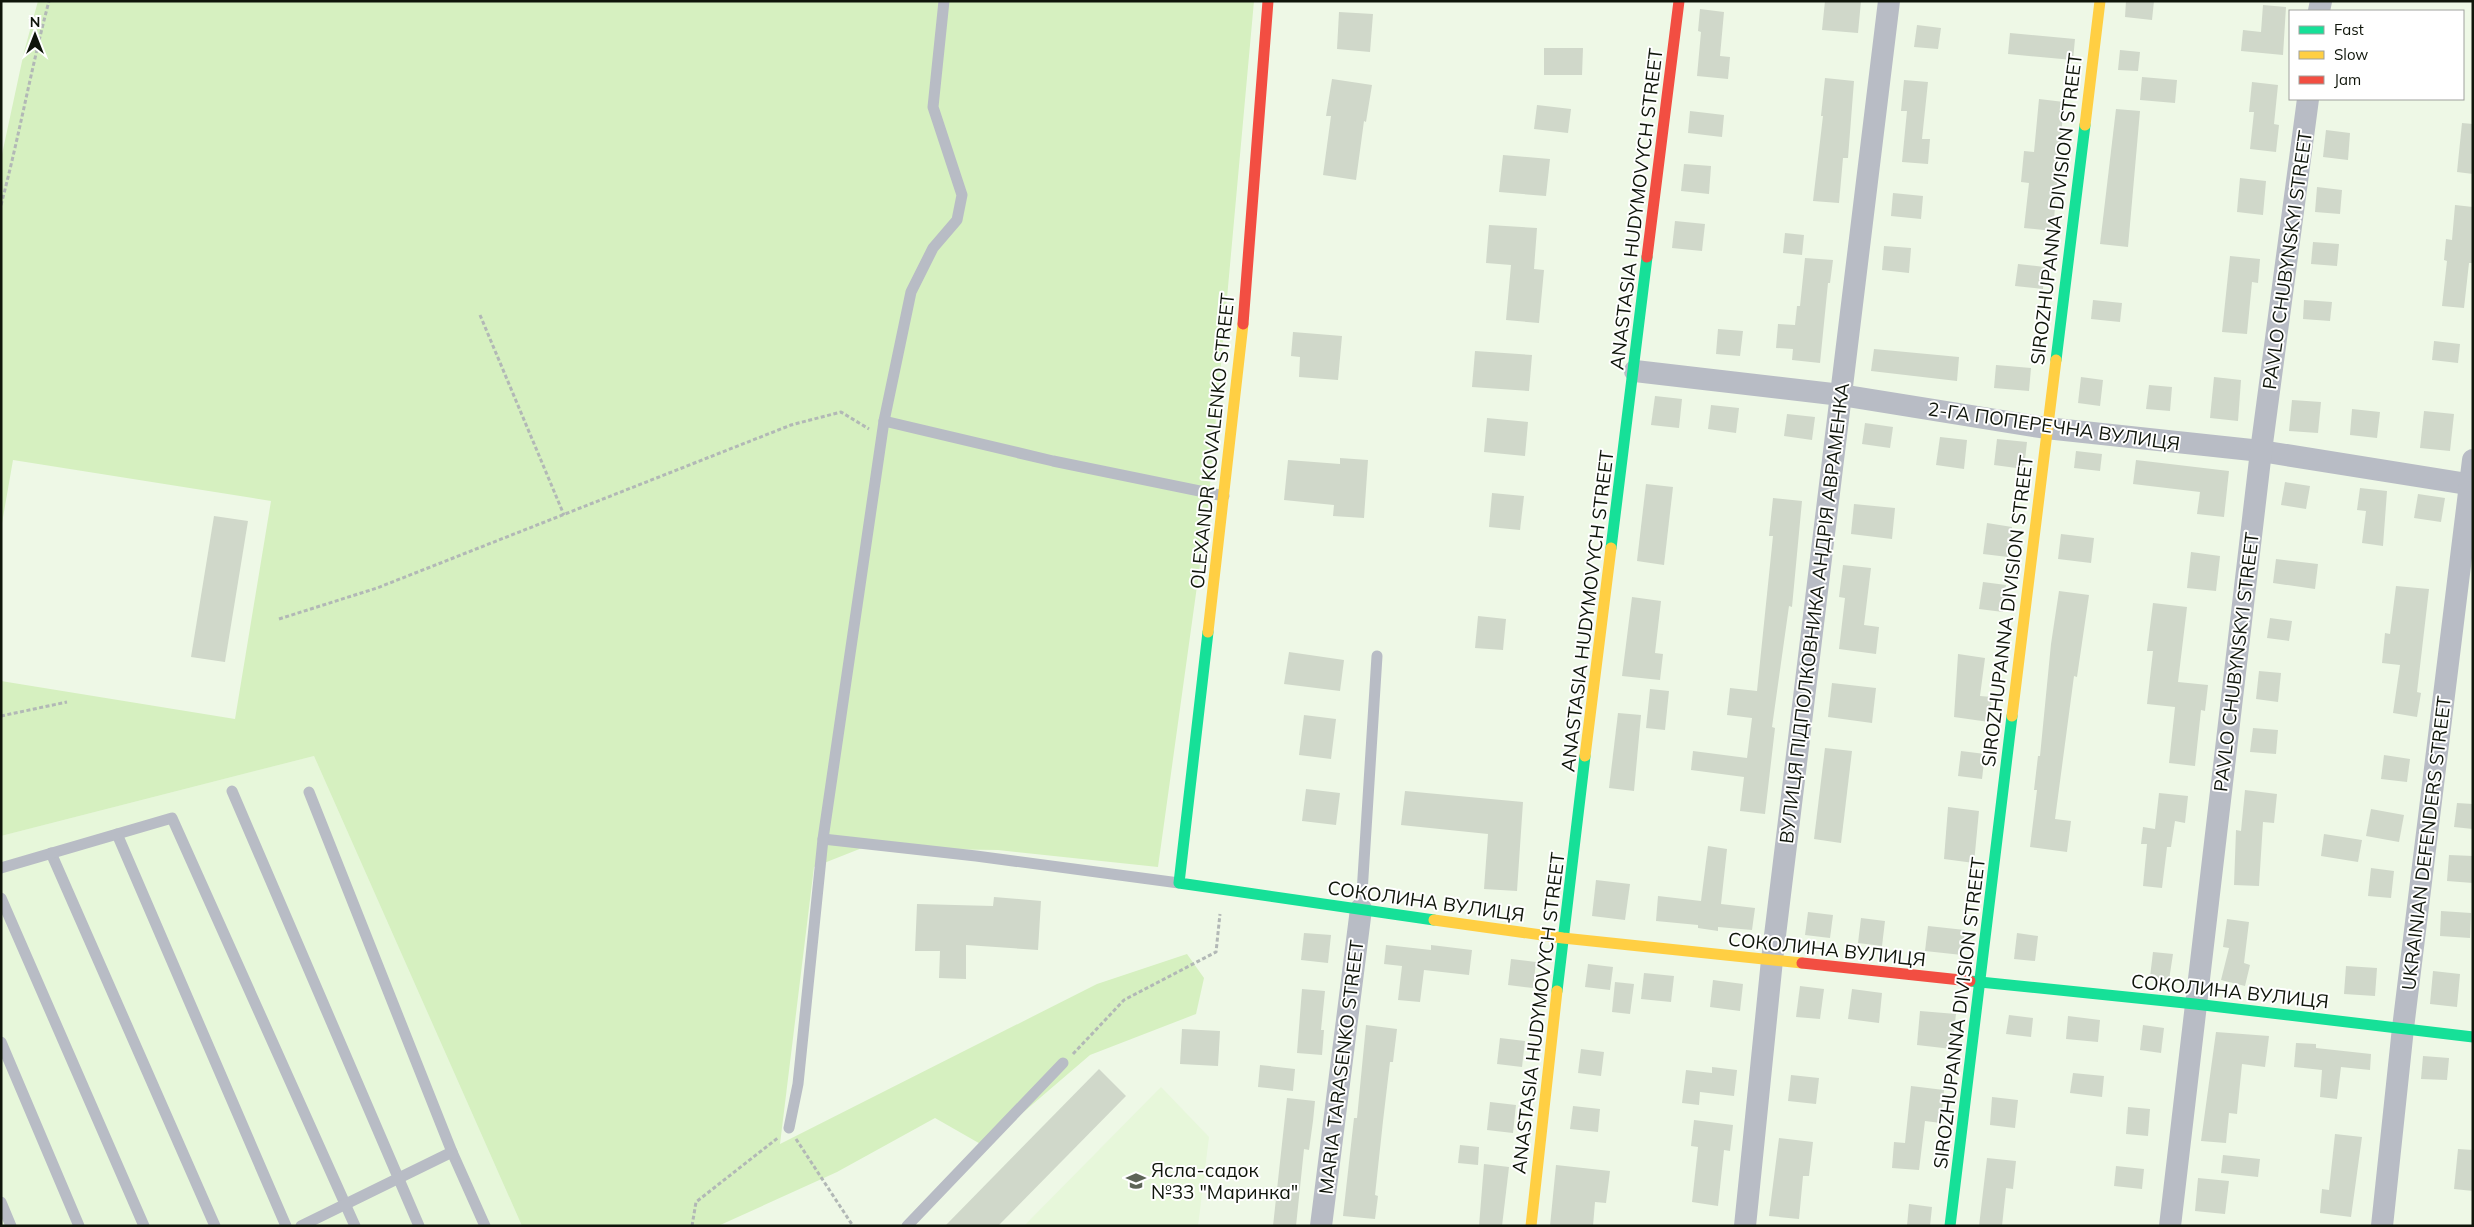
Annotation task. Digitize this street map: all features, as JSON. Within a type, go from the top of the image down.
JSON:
[{"type":"street","name":"OLEXANDR KOVALENKO STREET","points":[[1179,883],[1242,341],[1268,1]]},
{"type":"street","name":"ANASTASIA HUDYMOVYCH STREET","points":[[1530,1226],[1563,938],[1679,1]]},
{"type":"street","name":"ВУЛИЦЯ ПІДПОЛКОВНИКА АНДРІЯ АВРАМЕНКА","points":[[1745,1226],[1772,960],[1889,1]]},
{"type":"street","name":"SIROZHUPANNA DIVISION STREET","points":[[1950,1226],[1981,983],[2046,428],[2100,1]]},
{"type":"street","name":"PAVLO CHUBYNSKYI STREET","points":[[2170,1226],[2261,451],[2308,100]]},
{"type":"street","name":"2-ГА ПОПЕРЕЧНА ВУЛИЦЯ","points":[[1634,371],[1841,395],[2046,428],[2261,451],[2471,485]]},
{"type":"street","name":"UKRAINIAN DEFENDERS STREET","points":[[2382,1226],[2403,1028],[2473,460]]},
{"type":"street","name":"СОКОЛИНА ВУЛИЦЯ","points":[[1179,883],[1222,892],[1361,909],[1563,938],[2195,1004],[2473,1037]]},
{"type":"street","name":"MARIA TARASENKO STREET","points":[[1321,1226],[1361,909]]},
{"type":"lane","points":[[790,1128],[798,1084],[823,839],[884,421],[911,292],[933,248],[957,220],[962,195],[933,106],[944,1]]},
{"type":"lane","points":[[884,421],[1053,461],[1225,496]]},
{"type":"lane","points":[[1361,909],[1377,656]]},
{"type":"lane","points":[[232,790],[397,1179],[419,1226]]},
{"type":"lane","points":[[309,792],[452,1152],[485,1226]]},
{"type":"lane","points":[[1,868],[172,818],[355,1226]]},
{"type":"lane","points":[[117,834],[286,1226]]},
{"type":"lane","points":[[823,839],[976,856],[1179,883]]},
{"type":"lane","points":[[51,853],[215,1226]]},
{"type":"lane","points":[[1,898],[144,1226]]},
{"type":"lane","points":[[1,1042],[79,1226]]},
{"type":"lane","points":[[907,1226],[1063,1063]]},
{"type":"lane","points":[[301,1226],[452,1152]]},
{"type":"lane","points":[[1,1202],[11,1226]]},
{"type":"path","points":[[1,205],[21,130],[48,1]]},
{"type":"path","points":[[480,315],[564,515]]},
{"type":"path","points":[[279,619],[377,588],[791,425],[841,412],[882,436]]},
{"type":"path","points":[[1,716],[67,702]]},
{"type":"path","points":[[1063,1063],[1124,1000],[1216,952],[1222,892]]},
{"type":"path","points":[[692,1226],[696,1202],[790,1128],[853,1226]]},
{"type":"shaded area","points":[[38,1],[1254,1],[1208,507],[1158,867],[998,850],[862,848],[814,867],[780,1144],[1097,984],[1187,954],[1204,978],[1196,1014],[1090,1055],[984,1146],[935,1118],[837,1172],[718,1226],[522,1226],[314,756],[1,836],[1,681],[235,719],[271,501],[13,460],[1,529],[1,159],[24,52]]},
{"type":"shaded area","points":[[314,756],[522,1226],[1,1226],[1,836]]},
{"type":"shaded area","name":"Ясла-садок №33 \"Маринка\"","points":[[1161,1087],[1209,1137],[1198,1226],[1024,1226]]},
{"type":"building","points":[[1825,1],[1861,1],[1858,33],[1822,30]]},
{"type":"building","points":[[2126,1],[2154,1],[2152,20],[2125,17]]},
{"type":"building","points":[[2263,5],[2286,7],[2283,55],[2241,51],[2243,30],[2261,32]]},
{"type":"building","points":[[1700,9],[1724,12],[1720,56],[1730,57],[1728,79],[1697,76],[1701,32],[1698,31]]},
{"type":"building","points":[[1339,12],[1373,14],[1370,52],[1337,49]]},
{"type":"building","points":[[1917,25],[1941,28],[1938,49],[1914,47]]},
{"type":"building","points":[[2010,33],[2075,39],[2073,60],[2008,54]]},
{"type":"building","points":[[1544,48],[1583,48],[1582,75],[1544,75]]},
{"type":"building","points":[[2120,50],[2140,52],[2138,71],[2118,70]]},
{"type":"building","points":[[2142,77],[2177,80],[2175,103],[2140,100]]},
{"type":"building","points":[[1825,78],[1854,81],[1848,158],[1843,158],[1839,203],[1813,201],[1823,116],[1821,116]]},
{"type":"building","points":[[1332,79],[1372,85],[1366,122],[1364,121],[1356,180],[1323,175],[1331,116],[1326,116]]},
{"type":"building","points":[[1904,80],[1928,82],[1922,139],[1930,139],[1928,164],[1902,162],[1907,111],[1901,111]]},
{"type":"building","points":[[2252,82],[2278,85],[2274,124],[2279,125],[2276,152],[2250,149],[2254,112],[2249,112]]},
{"type":"building","points":[[2039,99],[2064,102],[2053,231],[2024,228],[2029,183],[2021,182],[2024,151],[2034,152]]},
{"type":"building","points":[[1537,105],[1571,109],[1568,133],[1534,129]]},
{"type":"building","points":[[2116,109],[2140,111],[2128,247],[2100,244]]},
{"type":"building","points":[[1690,111],[1724,115],[1722,137],[1688,133]]},
{"type":"building","points":[[2462,123],[2473,124],[2473,174],[2457,172]]},
{"type":"building","points":[[2326,130],[2350,133],[2348,160],[2323,157]]},
{"type":"building","points":[[1503,155],[1550,159],[1546,196],[1499,192]]},
{"type":"building","points":[[1684,164],[1711,166],[1709,194],[1681,191]]},
{"type":"building","points":[[2240,178],[2266,181],[2263,215],[2237,212]]},
{"type":"building","points":[[2317,187],[2342,190],[2340,214],[2315,212]]},
{"type":"building","points":[[1893,193],[1923,196],[1921,219],[1891,216]]},
{"type":"building","points":[[2455,205],[2473,207],[2473,263],[2469,263],[2464,308],[2442,306],[2447,261],[2444,260],[2446,239],[2452,240]]},
{"type":"building","points":[[1675,221],[1705,224],[1702,251],[1672,248]]},
{"type":"building","points":[[1489,225],[1537,228],[1534,269],[1544,270],[1539,323],[1506,320],[1511,265],[1486,263]]},
{"type":"building","points":[[1785,233],[1804,235],[1802,255],[1783,253]]},
{"type":"building","points":[[2313,242],[2339,244],[2337,266],[2311,264]]},
{"type":"building","points":[[1884,246],[1911,248],[1909,273],[1882,270]]},
{"type":"building","points":[[2230,256],[2260,259],[2258,283],[2252,282],[2247,334],[2222,332]]},
{"type":"building","points":[[1805,258],[1833,260],[1830,283],[1828,283],[1820,363],[1792,360],[1793,349],[1776,348],[1778,324],[1795,325],[1797,306],[1800,306]]},
{"type":"building","points":[[2018,264],[2045,267],[2043,289],[2015,286]]},
{"type":"building","points":[[2093,300],[2122,303],[2120,322],[2091,319]]},
{"type":"building","points":[[2304,300],[2332,302],[2330,321],[2303,319]]},
{"type":"building","points":[[1718,329],[1743,331],[1740,356],[1716,354]]},
{"type":"building","points":[[1293,332],[1342,336],[1338,380],[1299,377],[1300,357],[1291,356]]},
{"type":"building","points":[[2434,341],[2460,344],[2458,363],[2432,360]]},
{"type":"building","points":[[1874,349],[1959,357],[1957,381],[1871,371]]},
{"type":"building","points":[[1475,351],[1532,355],[1529,391],[1472,387]]},
{"type":"building","points":[[1996,365],[2031,368],[2029,391],[1994,388]]},
{"type":"building","points":[[2081,377],[2103,380],[2100,406],[2078,403]]},
{"type":"building","points":[[2214,377],[2241,380],[2238,421],[2210,418]]},
{"type":"building","points":[[2149,385],[2172,387],[2170,411],[2146,409]]},
{"type":"building","points":[[1655,396],[1682,399],[1679,428],[1651,425]]},
{"type":"building","points":[[2292,400],[2321,402],[2318,433],[2289,431]]},
{"type":"building","points":[[1711,405],[1739,408],[1736,433],[1708,429]]},
{"type":"building","points":[[2352,409],[2380,412],[2377,438],[2350,435]]},
{"type":"building","points":[[2424,411],[2454,414],[2450,451],[2420,448]]},
{"type":"building","points":[[1787,414],[1815,417],[1812,440],[1784,436]]},
{"type":"building","points":[[1487,418],[1528,422],[1525,456],[1484,452]]},
{"type":"building","points":[[1865,423],[1893,427],[1890,448],[1862,444]]},
{"type":"building","points":[[1940,437],[1967,440],[1964,469],[1936,465]]},
{"type":"building","points":[[1997,439],[2027,442],[2024,469],[1994,465]]},
{"type":"building","points":[[2076,451],[2102,454],[2100,471],[2074,468]]},
{"type":"building","points":[[1340,458],[1368,460],[1364,518],[1333,516],[1334,505],[1284,500],[1288,460],[1340,464]]},
{"type":"building","points":[[2136,460],[2229,471],[2224,517],[2197,514],[2200,492],[2133,484]]},
{"type":"building","points":[[2285,482],[2310,486],[2306,509],[2281,505]]},
{"type":"building","points":[[1646,484],[1673,487],[1664,565],[1637,561]]},
{"type":"building","points":[[2360,488],[2387,491],[2383,546],[2362,543],[2366,511],[2357,510]]},
{"type":"building","points":[[1492,493],[1524,496],[1520,530],[1489,527]]},
{"type":"building","points":[[2418,494],[2445,498],[2441,522],[2414,518]]},
{"type":"building","points":[[1773,498],[1802,501],[1792,607],[1789,606],[1772,727],[1775,728],[1765,814],[1740,811],[1744,777],[1691,770],[1693,751],[1747,758],[1752,718],[1727,715],[1730,688],[1757,691],[1773,536],[1769,536]]},
{"type":"building","points":[[1854,504],[1895,508],[1892,539],[1851,534]]},
{"type":"building","points":[[214,516],[248,521],[225,662],[191,657]]},
{"type":"building","points":[[1987,523],[2012,527],[2008,557],[1983,554]]},
{"type":"building","points":[[2061,534],[2094,538],[2091,563],[2058,559]]},
{"type":"building","points":[[2191,552],[2220,556],[2216,591],[2187,588]]},
{"type":"building","points":[[2276,559],[2318,564],[2315,589],[2273,583]]},
{"type":"building","points":[[1843,565],[1871,568],[1864,625],[1879,627],[1876,654],[1839,649],[1845,598],[1839,597]]},
{"type":"building","points":[[1983,582],[2006,585],[2003,612],[1979,609]]},
{"type":"building","points":[[2396,586],[2429,589],[2417,692],[2421,693],[2417,717],[2393,713],[2400,665],[2382,663],[2385,633],[2390,634]]},
{"type":"building","points":[[2059,591],[2089,595],[2077,677],[2074,676],[2055,819],[2071,821],[2067,852],[2030,847],[2037,790],[2034,790],[2038,756],[2040,756],[2051,644]]},
{"type":"building","points":[[1632,597],[1661,601],[1655,653],[1663,654],[1660,680],[1622,676]]},
{"type":"building","points":[[2153,603],[2187,607],[2178,682],[2208,685],[2205,711],[2201,710],[2195,766],[2169,763],[2175,707],[2147,704],[2153,651],[2147,651]]},
{"type":"building","points":[[1478,616],[1506,619],[1503,650],[1475,648]]},
{"type":"building","points":[[2270,618],[2292,621],[2289,641],[2267,638]]},
{"type":"building","points":[[1289,652],[1344,660],[1340,691],[1284,684]]},
{"type":"building","points":[[1958,654],[1985,658],[1980,696],[1992,697],[1989,722],[1954,717]]},
{"type":"building","points":[[2259,671],[2281,673],[2278,702],[2256,699]]},
{"type":"building","points":[[1832,683],[1876,688],[1872,723],[1828,717]]},
{"type":"building","points":[[1650,689],[1669,691],[1665,730],[1646,728]]},
{"type":"building","points":[[1618,713],[1641,715],[1634,791],[1609,788]]},
{"type":"building","points":[[1304,715],[1336,719],[1331,759],[1299,755]]},
{"type":"building","points":[[2253,728],[2278,730],[2276,754],[2250,752]]},
{"type":"building","points":[[1825,748],[1852,751],[1841,843],[1814,839]]},
{"type":"building","points":[[1961,751],[1985,754],[1982,779],[1958,776]]},
{"type":"building","points":[[2384,755],[2410,759],[2407,782],[2381,779]]},
{"type":"building","points":[[1306,789],[1340,793],[1336,825],[1302,821]]},
{"type":"building","points":[[2245,790],[2277,794],[2274,823],[2263,822],[2259,886],[2234,885],[2236,830],[2241,831]]},
{"type":"building","points":[[1405,791],[1523,802],[1517,891],[1484,889],[1488,834],[1401,825]]},
{"type":"building","points":[[2159,793],[2188,796],[2185,823],[2175,821],[2171,847],[2167,847],[2162,888],[2143,886],[2147,844],[2141,844],[2143,827],[2155,829]]},
{"type":"building","points":[[2457,803],[2473,804],[2473,829],[2454,827]]},
{"type":"building","points":[[1948,807],[1979,811],[1974,863],[1944,859]]},
{"type":"building","points":[[2371,809],[2404,815],[2399,842],[2366,836]]},
{"type":"building","points":[[2324,834],[2362,840],[2358,862],[2321,856]]},
{"type":"building","points":[[1708,846],[1727,849],[1721,904],[1755,908],[1752,930],[1718,927],[1718,931],[1698,928],[1698,925],[1656,921],[1658,896],[1701,901]]},
{"type":"building","points":[[2449,855],[2473,856],[2473,883],[2447,881]]},
{"type":"building","points":[[2371,868],[2394,871],[2391,898],[2368,896]]},
{"type":"building","points":[[1596,880],[1630,884],[1625,920],[1592,916]]},
{"type":"building","points":[[994,897],[1041,901],[1038,950],[966,945],[966,979],[939,978],[940,951],[915,951],[917,904],[993,906]]},
{"type":"building","points":[[2441,911],[2471,913],[2470,938],[2440,936]]},
{"type":"building","points":[[1808,912],[1833,915],[1830,938],[1805,935]]},
{"type":"building","points":[[1861,918],[1885,921],[1882,946],[1858,943]]},
{"type":"building","points":[[2227,919],[2249,922],[2244,963],[2250,965],[2245,986],[2221,980],[2229,948],[2223,947]]},
{"type":"building","points":[[1928,926],[1965,930],[1962,955],[1925,951]]},
{"type":"building","points":[[1304,933],[1331,935],[1328,963],[1301,960]]},
{"type":"building","points":[[2017,933],[2038,936],[2035,961],[2014,959]]},
{"type":"building","points":[[1386,945],[1431,950],[1431,945],[1472,950],[1469,975],[1424,970],[1420,1002],[1398,1000],[1402,966],[1384,964]]},
{"type":"building","points":[[2153,952],[2173,954],[2169,980],[2150,977]]},
{"type":"building","points":[[1511,959],[1536,962],[1533,988],[1508,985]]},
{"type":"building","points":[[1588,964],[1613,967],[1610,990],[1585,987]]},
{"type":"building","points":[[2346,966],[2377,968],[2375,996],[2344,994]]},
{"type":"building","points":[[2433,971],[2460,974],[2457,1007],[2430,1004]]},
{"type":"building","points":[[1644,973],[1674,976],[1671,1002],[1641,999]]},
{"type":"building","points":[[1713,980],[1743,984],[1740,1011],[1710,1007]]},
{"type":"building","points":[[1615,982],[1634,984],[1630,1014],[1612,1012]]},
{"type":"building","points":[[1800,986],[1824,989],[1820,1019],[1796,1017]]},
{"type":"building","points":[[1302,989],[1325,991],[1321,1030],[1324,1030],[1322,1055],[1297,1053]]},
{"type":"building","points":[[1852,989],[1882,993],[1879,1023],[1848,1019]]},
{"type":"building","points":[[1920,1011],[1956,1014],[1952,1049],[1917,1045]]},
{"type":"building","points":[[2009,1015],[2033,1018],[2031,1037],[2006,1034]]},
{"type":"building","points":[[2068,1016],[2100,1020],[2098,1042],[2066,1039]]},
{"type":"building","points":[[1366,1025],[1397,1029],[1393,1062],[1390,1062],[1383,1121],[1375,1195],[1378,1196],[1375,1219],[1343,1216],[1354,1118],[1357,1118]]},
{"type":"building","points":[[2143,1025],[2164,1028],[2161,1053],[2140,1050]]},
{"type":"building","points":[[1182,1029],[1220,1031],[1218,1066],[1180,1064]]},
{"type":"building","points":[[2216,1032],[2269,1036],[2265,1067],[2242,1064],[2237,1114],[2229,1113],[2226,1143],[2201,1141]]},
{"type":"building","points":[[1500,1038],[1525,1041],[1522,1067],[1497,1064]]},
{"type":"building","points":[[2296,1043],[2316,1044],[2316,1048],[2371,1054],[2370,1070],[2341,1067],[2337,1099],[2320,1097],[2322,1070],[2294,1067]]},
{"type":"building","points":[[1581,1049],[1604,1052],[1601,1076],[1578,1073]]},
{"type":"building","points":[[2423,1056],[2449,1058],[2447,1080],[2421,1079]]},
{"type":"building","points":[[1260,1065],[1295,1069],[1293,1091],[1258,1087]]},
{"type":"building","points":[[1712,1067],[1737,1070],[1734,1096],[1700,1092],[1699,1105],[1682,1103],[1686,1070],[1712,1073]]},
{"type":"building","points":[[1099,1069],[1126,1096],[998,1226],[945,1226]]},
{"type":"building","points":[[2073,1073],[2104,1076],[2102,1097],[2070,1093]]},
{"type":"building","points":[[1791,1075],[1819,1078],[1816,1104],[1788,1101]]},
{"type":"building","points":[[1911,1086],[1944,1090],[1941,1123],[1925,1121],[1919,1170],[1892,1168],[1894,1142],[1905,1143]]},
{"type":"building","points":[[1992,1097],[2018,1100],[2015,1128],[1990,1125]]},
{"type":"building","points":[[1287,1098],[1315,1101],[1313,1121],[1309,1150],[1304,1149],[1296,1226],[1273,1226]]},
{"type":"building","points":[[1490,1102],[1516,1105],[1513,1133],[1487,1130]]},
{"type":"building","points":[[1573,1106],[1600,1109],[1598,1132],[1570,1129]]},
{"type":"building","points":[[2128,1107],[2150,1109],[2148,1136],[2126,1134]]},
{"type":"building","points":[[1694,1120],[1733,1125],[1730,1151],[1724,1150],[1718,1206],[1692,1202],[1698,1147],[1691,1146]]},
{"type":"building","points":[[2335,1134],[2362,1137],[2351,1217],[2320,1213],[2322,1189],[2329,1190]]},
{"type":"building","points":[[1779,1138],[1813,1142],[1809,1176],[1803,1176],[1799,1219],[1769,1216]]},
{"type":"building","points":[[1460,1145],[1479,1147],[1478,1165],[1458,1163]]},
{"type":"building","points":[[2458,1149],[2473,1150],[2473,1191],[2454,1189]]},
{"type":"building","points":[[2223,1155],[2260,1159],[2258,1177],[2221,1173]]},
{"type":"building","points":[[1987,1158],[2016,1161],[2013,1189],[2006,1188],[2002,1226],[1979,1226]]},
{"type":"building","points":[[1484,1164],[1509,1167],[1502,1226],[1479,1226]]},
{"type":"building","points":[[1556,1165],[1610,1171],[1606,1203],[1595,1202],[1593,1226],[1550,1226]]},
{"type":"building","points":[[2116,1166],[2144,1169],[2142,1189],[2114,1186]]},
{"type":"building","points":[[2198,1178],[2229,1181],[2225,1214],[2195,1211]]},
{"type":"building","points":[[1909,1204],[1932,1207],[1930,1226],[1907,1226]]},
{"type":"traffic: fast","points":[[2056,360],[2085,125]]},
{"type":"traffic: fast","points":[[1611,548],[1647,257]]},
{"type":"traffic: fast","points":[[1208,632],[1179,883],[1434,920]]},
{"type":"traffic: fast","points":[[1950,1226],[2012,716]]},
{"type":"traffic: fast","points":[[1557,991],[1585,756]]},
{"type":"traffic: fast","points":[[1970,981],[2195,1004],[2473,1037]]},
{"type":"traffic: slow","points":[[2085,125],[2100,1]]},
{"type":"traffic: slow","points":[[1208,632],[1243,324]]},
{"type":"traffic: slow","points":[[2012,716],[2056,360]]},
{"type":"traffic: slow","points":[[1585,756],[1611,548]]},
{"type":"traffic: slow","points":[[1434,920],[1563,938],[1802,963]]},
{"type":"traffic: slow","points":[[1531,1226],[1557,991]]},
{"type":"traffic: jam","points":[[1243,324],[1268,1]]},
{"type":"traffic: jam","points":[[1647,257],[1679,1]]},
{"type":"traffic: jam","points":[[1802,963],[1970,981]]},
{"type":"place","name":"Ясла-садок №33 \"Маринка\"","points":[[1136,1181]]}]
